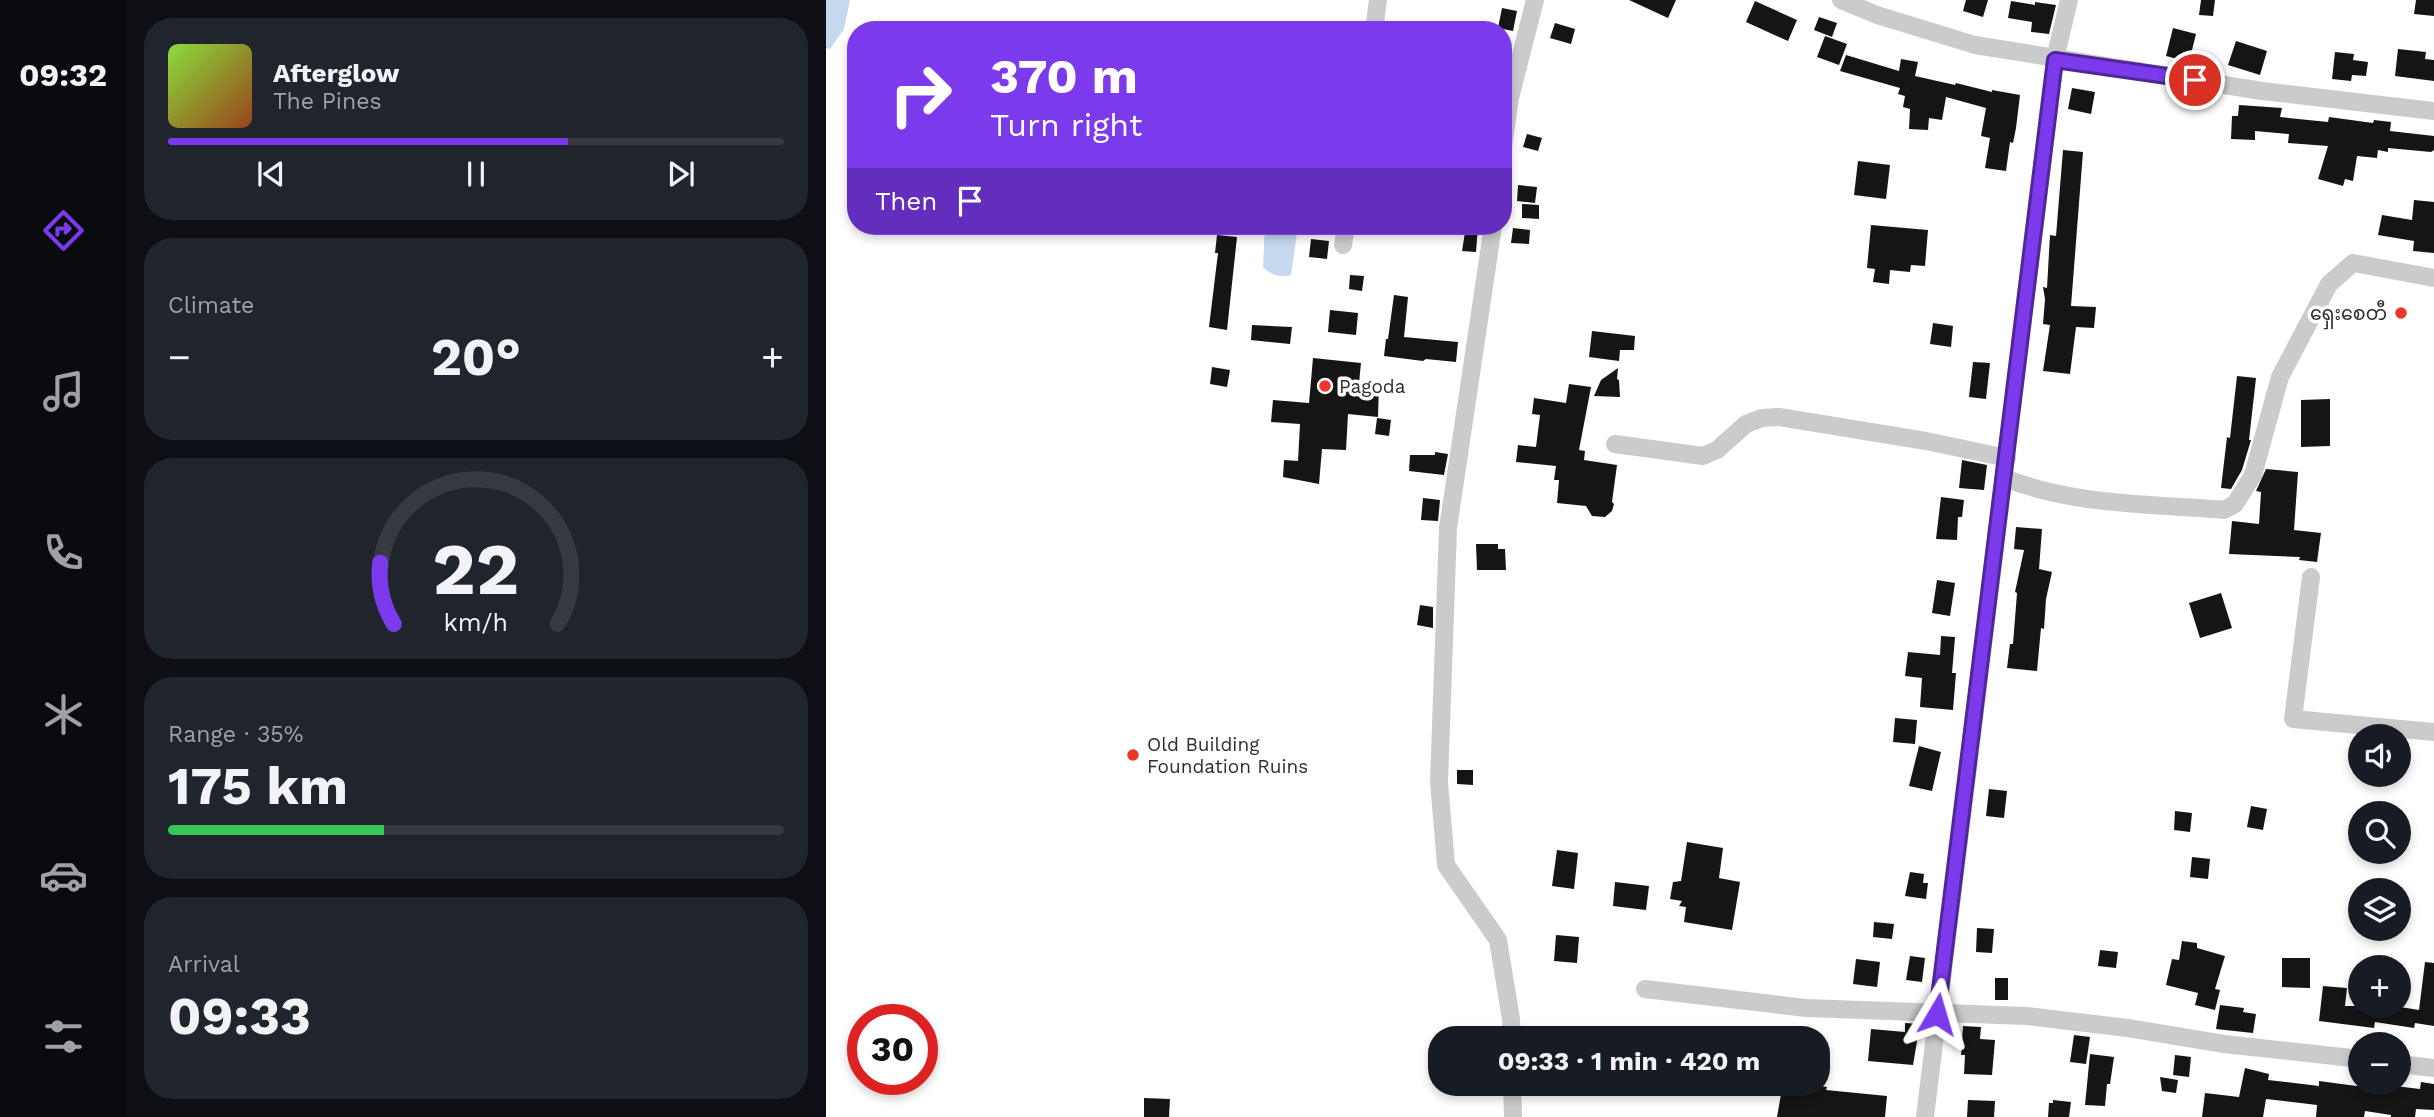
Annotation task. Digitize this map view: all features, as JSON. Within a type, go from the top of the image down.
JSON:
[{"type":"street","points":[[1375,21],[1378,0]]},
{"type":"street","points":[[1512,90],[1535,0]]},
{"type":"street","points":[[1841,0],[1877,15],[1975,45],[2055,60],[2151,72],[2262,91],[2434,111]]},
{"type":"street","points":[[1925,1117],[2055,60],[2070,0]]},
{"type":"street","points":[[1343,245],[1345,235]]},
{"type":"street","points":[[1492,235],[1448,528],[1439,782],[1446,865],[1498,940],[1511,1026]]},
{"type":"street","points":[[2005,478],[2032,489],[2099,499],[2224,510],[2235,504],[2253,475],[2280,377],[2329,284],[2353,263],[2434,278]]},
{"type":"street","points":[[1615,444],[1703,456],[1717,450],[1746,424],[1762,418],[1779,417],[1926,441],[2007,458]]},
{"type":"street","points":[[2311,577],[2293,719],[2434,732]]},
{"type":"street","points":[[1645,989],[1806,1008],[2027,1017],[2348,1058]]},
{"type":"street","points":[[2411,1065],[2434,1068]]},
{"type":"street","points":[[1512,1096],[1513,1117]]},
{"type":"water","points":[[826,0],[850,0],[844,29],[830,49],[826,48]]},
{"type":"water","points":[[1265,235],[1297,235],[1291,275],[1276,275],[1263,267]]},
{"type":"building","points":[[1629,0],[1676,0],[1668,18]]},
{"type":"building","points":[[1966,0],[1988,0],[1983,17],[1963,11]]},
{"type":"building","points":[[2201,0],[2215,0],[2213,16],[2199,15]]},
{"type":"building","points":[[2416,0],[2434,0],[2434,16],[2414,14]]},
{"type":"building","points":[[1755,1],[1797,20],[1788,41],[1746,22]]},
{"type":"building","points":[[2011,1],[2056,5],[2049,34],[2031,32],[2032,22],[2008,18]]},
{"type":"building","points":[[1502,8],[1517,11],[1513,31],[1512,21],[1499,21]]},
{"type":"building","points":[[1819,17],[1837,23],[1832,37],[1814,30]]},
{"type":"building","points":[[1555,23],[1575,29],[1571,44],[1550,38]]},
{"type":"building","points":[[2173,28],[2196,34],[2189,62],[2166,56]]},
{"type":"building","points":[[1825,36],[1847,44],[1839,65],[1817,57]]},
{"type":"building","points":[[2236,41],[2267,51],[2260,75],[2228,65]]},
{"type":"building","points":[[2398,49],[2426,52],[2425,59],[2434,60],[2434,81],[2395,76]]},
{"type":"building","points":[[2335,52],[2354,54],[2353,60],[2368,62],[2366,76],[2352,75],[2351,81],[2332,79]]},
{"type":"building","points":[[1846,55],[1899,71],[1901,59],[1918,62],[1915,76],[2020,95],[2006,171],[1985,168],[1990,138],[1981,136],[1986,108],[1946,97],[1942,120],[1929,118],[1928,130],[1909,129],[1910,109],[1903,107],[1905,96],[1898,94],[1900,88],[1840,71]]},
{"type":"building","points":[[2072,88],[2095,92],[2091,114],[2068,109]]},
{"type":"building","points":[[2239,105],[2282,108],[2280,117],[2328,122],[2329,117],[2373,123],[2374,120],[2391,122],[2390,131],[2434,136],[2434,150],[2431,152],[2388,148],[2388,152],[2378,150],[2377,158],[2357,156],[2353,181],[2345,179],[2343,186],[2318,179],[2328,146],[2288,143],[2289,134],[2255,131],[2255,140],[2231,139],[2232,116],[2238,116]]},
{"type":"building","points":[[1527,134],[1542,138],[1538,151],[1523,147]]},
{"type":"building","points":[[2063,150],[2083,152],[2071,306],[2096,307],[2094,328],[2076,327],[2070,374],[2043,371],[2050,325],[2043,324],[2043,287],[2047,288],[2050,235],[2056,236]]},
{"type":"building","points":[[1858,161],[1890,165],[1886,199],[1854,195]]},
{"type":"building","points":[[1518,185],[1537,187],[1535,203],[1517,201]]},
{"type":"building","points":[[2414,200],[2434,202],[2434,253],[2413,251],[2414,241],[2378,235],[2382,215],[2412,220]]},
{"type":"building","points":[[1522,204],[1539,205],[1539,219],[1522,218]]},
{"type":"building","points":[[1871,225],[1928,230],[1925,266],[1911,265],[1910,272],[1890,270],[1889,284],[1873,282],[1875,269],[1867,268]]},
{"type":"building","points":[[1513,228],[1530,230],[1529,244],[1511,243]]},
{"type":"building","points":[[1217,235],[1237,237],[1227,330],[1209,327],[1218,253],[1215,253]]},
{"type":"building","points":[[1465,235],[1477,235],[1476,252],[1462,251]]},
{"type":"building","points":[[1311,239],[1329,241],[1327,259],[1309,257]]},
{"type":"building","points":[[1350,275],[1364,276],[1362,291],[1349,289]]},
{"type":"building","points":[[1394,295],[1408,297],[1404,337],[1458,342],[1456,362],[1384,356]]},
{"type":"building","points":[[1330,310],[1358,313],[1356,335],[1328,332]]},
{"type":"building","points":[[1933,323],[1953,326],[1951,347],[1930,344]]},
{"type":"building","points":[[1252,325],[1292,327],[1290,344],[1251,340]]},
{"type":"building","points":[[1592,331],[1635,336],[1634,350],[1620,350],[1619,361],[1589,357]]},
{"type":"building","points":[[1313,358],[1361,363],[1359,383],[1379,384],[1378,417],[1348,414],[1346,450],[1322,449],[1319,484],[1283,477],[1284,460],[1298,461],[1300,424],[1271,422],[1273,400],[1309,403]]},
{"type":"building","points":[[1973,362],[1990,363],[1986,399],[1969,397]]},
{"type":"building","points":[[1212,367],[1230,370],[1227,387],[1210,384]]},
{"type":"building","points":[[1618,368],[1620,397],[1594,396],[1601,380]]},
{"type":"building","points":[[2237,376],[2256,378],[2251,440],[2242,470],[2231,489],[2221,488]]},
{"type":"building","points":[[1569,384],[1591,387],[1579,450],[1585,451],[1584,460],[1617,465],[1612,502],[1614,504],[1612,511],[1605,517],[1592,516],[1586,506],[1557,503],[1559,480],[1554,480],[1556,466],[1516,462],[1518,445],[1536,447],[1540,415],[1532,414],[1534,398],[1566,403]]},
{"type":"building","points":[[2330,399],[2330,446],[2301,447],[2301,400]]},
{"type":"building","points":[[1377,418],[1391,420],[1389,436],[1375,434]]},
{"type":"building","points":[[1435,452],[1448,454],[1444,475],[1409,471],[1410,455],[1435,455]]},
{"type":"building","points":[[1962,460],[1987,465],[1984,490],[1959,488]]},
{"type":"building","points":[[2266,469],[2298,472],[2294,530],[2321,533],[2317,562],[2299,560],[2300,557],[2229,554],[2232,521],[2259,524],[2261,492],[2256,491]]},
{"type":"building","points":[[1941,497],[1964,500],[1962,517],[1958,517],[1957,540],[1936,539]]},
{"type":"building","points":[[1423,498],[1440,500],[1438,521],[1421,520]]},
{"type":"building","points":[[2016,527],[2042,529],[2039,569],[2052,572],[2046,599],[2044,629],[2041,628],[2037,671],[2007,668],[2010,644],[2013,644],[2015,592],[2024,550],[2014,549]]},
{"type":"building","points":[[1476,544],[1498,544],[1498,549],[1505,549],[1506,570],[1477,570]]},
{"type":"building","points":[[1937,580],[1955,583],[1950,616],[1932,613]]},
{"type":"building","points":[[2221,593],[2232,628],[2200,638],[2189,603]]},
{"type":"building","points":[[1420,605],[1433,607],[1433,628],[1417,625]]},
{"type":"building","points":[[1941,636],[1955,637],[1953,710],[1920,707],[1922,678],[1905,676],[1908,652],[1940,655]]},
{"type":"building","points":[[1895,718],[1917,720],[1915,744],[1893,742]]},
{"type":"building","points":[[1919,746],[1941,752],[1932,791],[1909,786]]},
{"type":"building","points":[[1457,770],[1473,770],[1473,785],[1457,784]]},
{"type":"building","points":[[1989,789],[2007,791],[2004,818],[1986,816]]},
{"type":"building","points":[[2251,806],[2267,809],[2263,830],[2247,827]]},
{"type":"building","points":[[2175,811],[2192,813],[2190,832],[2174,830]]},
{"type":"building","points":[[1687,842],[1723,848],[1719,878],[1740,882],[1732,930],[1684,922],[1686,907],[1679,906],[1682,901],[1670,899],[1673,882],[1681,881]]},
{"type":"building","points":[[1557,850],[1578,853],[1574,889],[1552,886]]},
{"type":"building","points":[[2192,857],[2210,859],[2208,879],[2190,877]]},
{"type":"building","points":[[1910,872],[1924,874],[1923,883],[1928,883],[1926,899],[1905,896]]},
{"type":"building","points":[[1615,882],[1649,886],[1646,910],[1613,906]]},
{"type":"building","points":[[1874,922],[1894,924],[1892,939],[1873,937]]},
{"type":"building","points":[[1977,928],[1994,929],[1992,953],[1976,952]]},
{"type":"building","points":[[1556,935],[1579,937],[1577,963],[1554,961]]},
{"type":"building","points":[[2182,941],[2197,943],[2197,948],[2225,956],[2215,989],[2220,990],[2215,1010],[2195,1005],[2198,993],[2166,985],[2172,959],[2179,960]]},
{"type":"building","points":[[2100,950],[2118,952],[2116,968],[2098,966]]},
{"type":"building","points":[[1910,956],[1925,958],[1922,982],[1906,980]]},
{"type":"building","points":[[2282,958],[2310,958],[2310,988],[2282,987]]},
{"type":"building","points":[[1856,959],[1880,962],[1877,987],[1853,984]]},
{"type":"building","points":[[2425,962],[2434,963],[2434,1026],[2415,1023],[2414,1028],[2375,1022],[2374,1028],[2319,1021],[2323,986],[2347,988],[2345,1006],[2348,1006],[2348,1018],[2411,1018],[2411,1009],[2419,1010]]},
{"type":"building","points":[[1995,978],[2008,978],[2008,1000],[1995,1000]]},
{"type":"building","points":[[2220,1005],[2244,1008],[2243,1012],[2256,1014],[2253,1033],[2216,1029]]},
{"type":"building","points":[[1905,1023],[1920,1024],[1913,1065],[1868,1061],[1871,1029],[1905,1032]]},
{"type":"building","points":[[1963,1026],[1981,1027],[1980,1039],[1995,1040],[1992,1075],[1964,1074],[1965,1055],[1961,1055]]},
{"type":"building","points":[[2074,1035],[2090,1037],[2086,1064],[2070,1062]]},
{"type":"building","points":[[2090,1054],[2114,1057],[2105,1106],[2085,1105]]},
{"type":"building","points":[[2175,1055],[2191,1057],[2189,1077],[2173,1075]]},
{"type":"building","points":[[2245,1068],[2269,1074],[2268,1080],[2319,1086],[2319,1081],[2348,1085],[2348,1095],[2411,1095],[2411,1088],[2420,1089],[2421,1082],[2434,1084],[2434,1110],[2416,1109],[2415,1117],[2391,1117],[2365,1111],[2364,1117],[2316,1117],[2317,1105],[2266,1099],[2263,1117],[2202,1117],[2205,1093],[2239,1097]]},
{"type":"building","points":[[2160,1077],[2178,1080],[2176,1093],[2162,1091]]},
{"type":"building","points":[[1830,1090],[1887,1096],[1885,1117],[1777,1117],[1781,1096],[1830,1096]]},
{"type":"building","points":[[1144,1098],[1170,1099],[1169,1117],[1144,1117]]},
{"type":"building","points":[[1968,1100],[1995,1101],[1994,1117],[1967,1117]]},
{"type":"building","points":[[2053,1100],[2071,1102],[2069,1117],[2048,1117],[2049,1103],[2053,1103]]},
{"type":"place","name":"ရှေးစေတီ","points":[[2401,313]]},
{"type":"place","name":"Pagoda","points":[[1325,386]]},
{"type":"place","name":"Old Building Foundation Ruins","points":[[1133,755]]},
{"type":"route","points":[[1937,1014],[2055,60],[2195,80]]}]
